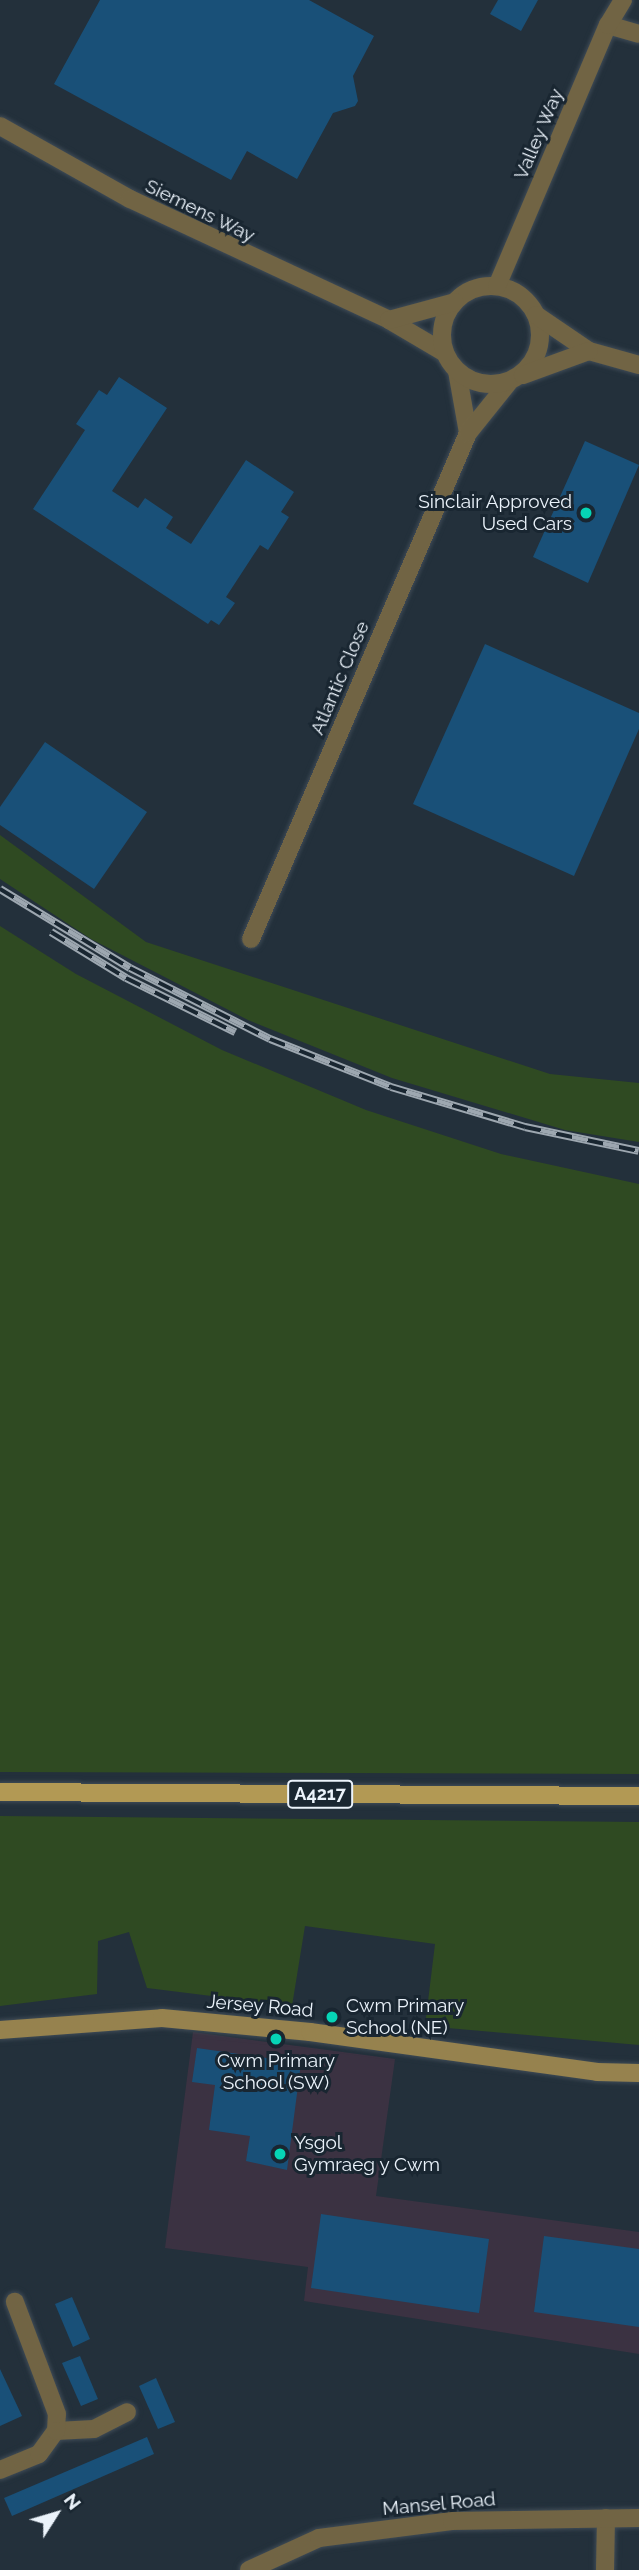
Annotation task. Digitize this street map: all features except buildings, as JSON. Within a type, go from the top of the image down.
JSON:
[{"type":"main road","name":"A4217","points":[[0,1791],[639,1796]]},
{"type":"main road","name":"Jersey Road","points":[[0,2030],[162,2018],[310,2032],[597,2072],[639,2073]]},
{"type":"street","name":"Valley Way","points":[[498,286],[608,25],[623,0]]},
{"type":"street","points":[[608,25],[639,34]]},
{"type":"street","name":"Siemens Way","points":[[0,126],[142,205],[389,320],[445,353]]},
{"type":"street","points":[[389,320],[455,302],[474,289],[498,286],[521,296],[536,315],[589,351],[639,365]]},
{"type":"street","points":[[455,302],[442,331],[445,353],[457,371],[468,433]]},
{"type":"street","points":[[515,379],[530,366],[540,342],[536,315]]},
{"type":"street","points":[[457,371],[481,384],[515,379],[589,351]]},
{"type":"street","name":"Atlantic Close","points":[[251,939],[468,433],[515,379]]},
{"type":"street","points":[[0,2470],[39,2454],[56,2431],[57,2414],[15,2302]]},
{"type":"street","points":[[56,2431],[94,2429],[127,2412]]},
{"type":"street","points":[[606,2518],[606,2570]]},
{"type":"street","name":"Mansel Road","points":[[249,2570],[319,2538],[453,2521],[639,2518]]},
{"type":"shaded area","name":"Ysgol Gymraeg y Cwm","points":[[193,2032],[395,2059],[376,2196],[639,2232],[639,2354],[304,2301],[308,2267],[165,2248]]},
{"type":"green space","points":[[0,835],[146,942],[550,1074],[639,1083],[639,1142],[565,1130],[392,1078],[248,1020],[91,939],[0,879]]},
{"type":"green space","points":[[0,926],[76,974],[222,1050],[366,1110],[501,1154],[639,1184],[639,1774],[0,1772]]},
{"type":"green space","points":[[0,1816],[639,1822],[639,2045],[425,2026],[435,1944],[305,1926],[292,2006],[147,1988],[129,1932],[98,1941],[97,1994],[0,2006]]},
{"type":"railway","points":[[0,889],[130,968],[270,1039],[391,1087],[525,1127],[639,1151]]},
{"type":"railway","points":[[51,932],[126,978],[235,1032]]},
{"type":"place","name":"Sinclair Approved Used Cars","points":[[586,513]]},
{"type":"place","name":"Cwm Primary School (NE)","points":[[332,2017]]},
{"type":"place","name":"Cwm Primary School (SW)","points":[[276,2039]]},
{"type":"place","name":"Ysgol Gymraeg y Cwm","points":[[280,2154]]}]
